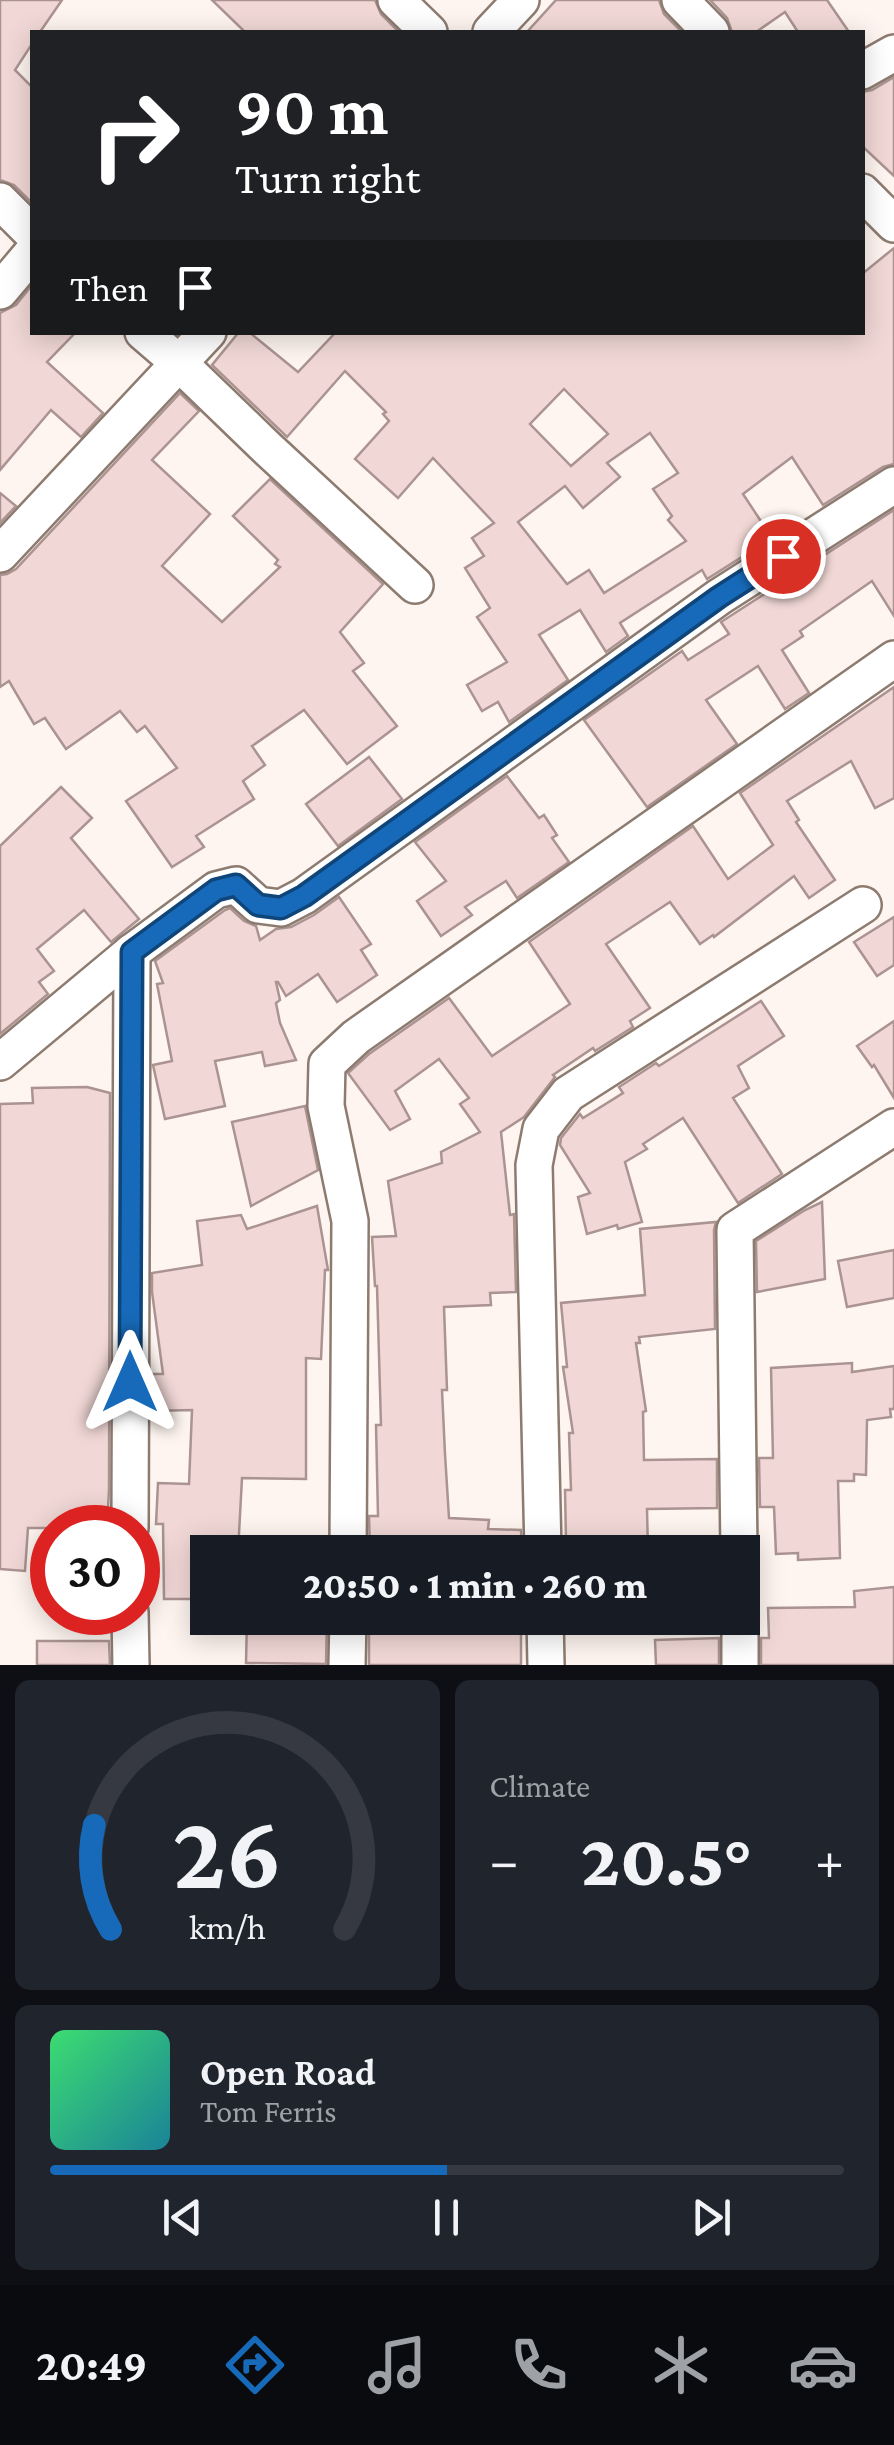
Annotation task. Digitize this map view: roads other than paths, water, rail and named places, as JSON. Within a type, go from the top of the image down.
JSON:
[{"type":"street","points":[[396,0],[427,30]]},
{"type":"street","points":[[493,30],[520,0]]},
{"type":"street","points":[[680,0],[709,30]]},
{"type":"street","points":[[865,69],[894,53]]},
{"type":"street","points":[[865,195],[894,224]]},
{"type":"street","points":[[0,200],[30,231]]},
{"type":"street","points":[[0,290],[30,255]]},
{"type":"street","points":[[147,335],[415,585]]},
{"type":"street","points":[[0,554],[205,335]]},
{"type":"street","points":[[0,1062],[132,952],[216,890],[236,885],[258,905],[281,908],[304,896],[719,597],[894,484]]},
{"type":"street","points":[[348,1535],[350,1221],[326,1106],[327,1064],[356,1037],[894,660]]},
{"type":"street","points":[[543,1535],[534,1164],[541,1129],[568,1094],[864,905]]},
{"type":"street","points":[[130,1505],[132,952]]},
{"type":"street","points":[[739,1535],[735,1230],[894,1128]]},
{"type":"street","points":[[130,1635],[130,1665]]},
{"type":"street","points":[[347,1665],[348,1635]]},
{"type":"street","points":[[545,1635],[546,1665]]},
{"type":"street","points":[[740,1635],[740,1665]]}]
